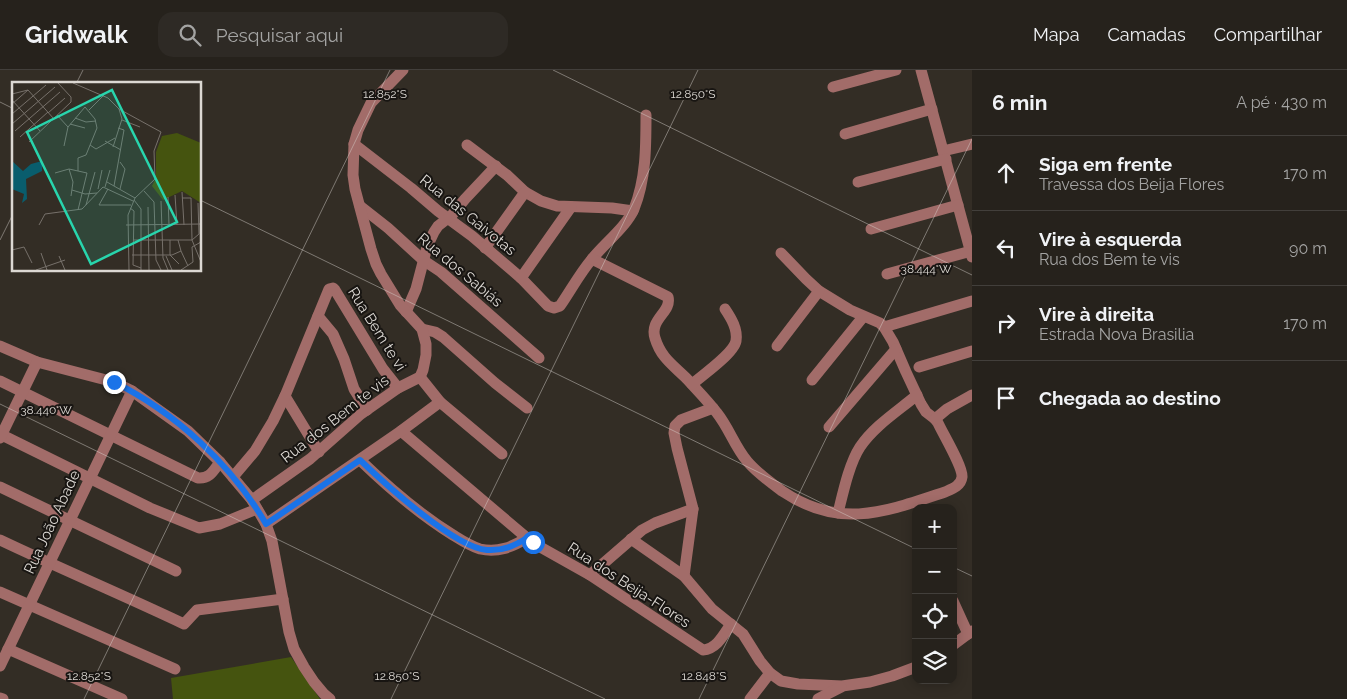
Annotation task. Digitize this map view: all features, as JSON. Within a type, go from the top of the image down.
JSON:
[{"type":"street","points":[[403,70],[371,104],[358,130],[354,144],[353,175],[355,189],[370,249],[391,290],[406,312],[422,329],[426,344],[426,355],[420,377],[440,402],[502,454]]},
{"type":"street","points":[[833,87],[896,70]]},
{"type":"street","points":[[887,274],[971,254],[921,70]]},
{"type":"street","points":[[845,134],[932,110]]},
{"type":"street","points":[[646,115],[646,159],[643,178],[633,211],[592,259],[668,297],[669,302],[653,329],[656,340],[666,359],[713,408],[726,425],[747,461],[760,474],[790,496],[822,510],[853,515],[912,506]]},
{"type":"street","name":"Rua das Gaivotas","points":[[354,144],[472,236],[520,278],[548,306],[554,308],[560,306],[592,259]]},
{"type":"street","points":[[858,182],[944,155],[972,144]]},
{"type":"street","points":[[467,145],[496,166],[532,197],[547,204],[633,211]]},
{"type":"street","points":[[406,312],[416,289],[427,247],[434,232],[496,166]]},
{"type":"street","points":[[485,248],[526,192]]},
{"type":"street","points":[[871,229],[958,205]]},
{"type":"street","name":"Rua dos Sabiás","points":[[360,206],[539,358]]},
{"type":"street","points":[[520,278],[571,207]]},
{"type":"street","points":[[781,253],[819,291],[863,317],[880,323],[893,342],[917,395],[926,412],[935,419],[959,466],[962,476],[961,481],[955,488],[923,504]]},
{"type":"street","name":"Rua Bem te vi","points":[[233,477],[259,445],[285,396],[329,289],[333,288],[335,290],[383,369],[398,388]]},
{"type":"street","points":[[777,346],[819,291]]},
{"type":"street","points":[[884,327],[972,302]]},
{"type":"street","points":[[692,384],[718,363],[736,345],[735,327],[725,308]]},
{"type":"street","points":[[318,316],[333,334],[354,389],[367,410]]},
{"type":"street","points":[[812,380],[863,317]]},
{"type":"street","points":[[422,329],[435,332],[443,337],[495,383],[527,408]]},
{"type":"street","points":[[0,346],[37,362],[114,382],[132,391],[188,431],[220,462],[255,504],[266,524],[272,541],[289,632],[294,649],[314,682],[330,699]]},
{"type":"street","points":[[829,427],[896,349]]},
{"type":"street","points":[[919,367],[972,351]]},
{"type":"street","points":[[1,436],[37,362]]},
{"type":"street","name":"Rua dos Bem te vis","points":[[1,436],[150,508],[199,528],[220,524],[255,504],[319,452],[346,426],[398,388],[420,377]]},
{"type":"street","points":[[0,381],[198,478],[206,478],[220,462]]},
{"type":"street","name":"Rua João Abade","points":[[0,666],[132,391]]},
{"type":"street","points":[[935,419],[947,408],[972,394]]},
{"type":"street","points":[[838,513],[859,449],[876,428],[917,395]]},
{"type":"street","points":[[285,396],[319,452]]},
{"type":"street","points":[[266,524],[360,460],[440,402]]},
{"type":"street","points":[[684,576],[693,509],[676,448],[675,426],[681,420],[713,408]]},
{"type":"street","name":"Rua dos Beija-Flores","points":[[401,431],[527,538],[590,575],[703,650],[714,647],[731,624]]},
{"type":"street","points":[[360,460],[390,488],[439,526],[471,545],[488,550],[501,549],[512,547],[527,538]]},
{"type":"street","points":[[0,487],[176,570]]},
{"type":"street","points":[[590,575],[642,530],[655,523],[693,509]]},
{"type":"street","points":[[631,539],[684,576],[712,609],[743,634],[760,660],[775,677],[786,682],[798,684],[842,686],[878,680],[912,668]]},
{"type":"street","points":[[0,540],[184,624],[197,610],[283,599]]},
{"type":"street","points":[[0,592],[175,669]]},
{"type":"street","points":[[957,609],[970,633],[957,642]]},
{"type":"street","points":[[8,649],[122,699]]},
{"type":"street","points":[[750,699],[770,673]]},
{"type":"street","points":[[818,699],[842,686]]},
{"type":"green space","points":[[291,657],[320,699],[173,699],[171,678]]},
{"type":"route","points":[[114,382],[132,391],[179,424],[194,437],[233,477],[252,500],[266,524],[360,460],[390,488],[439,526],[471,545],[488,550],[512,547],[527,538],[533,542]]}]
